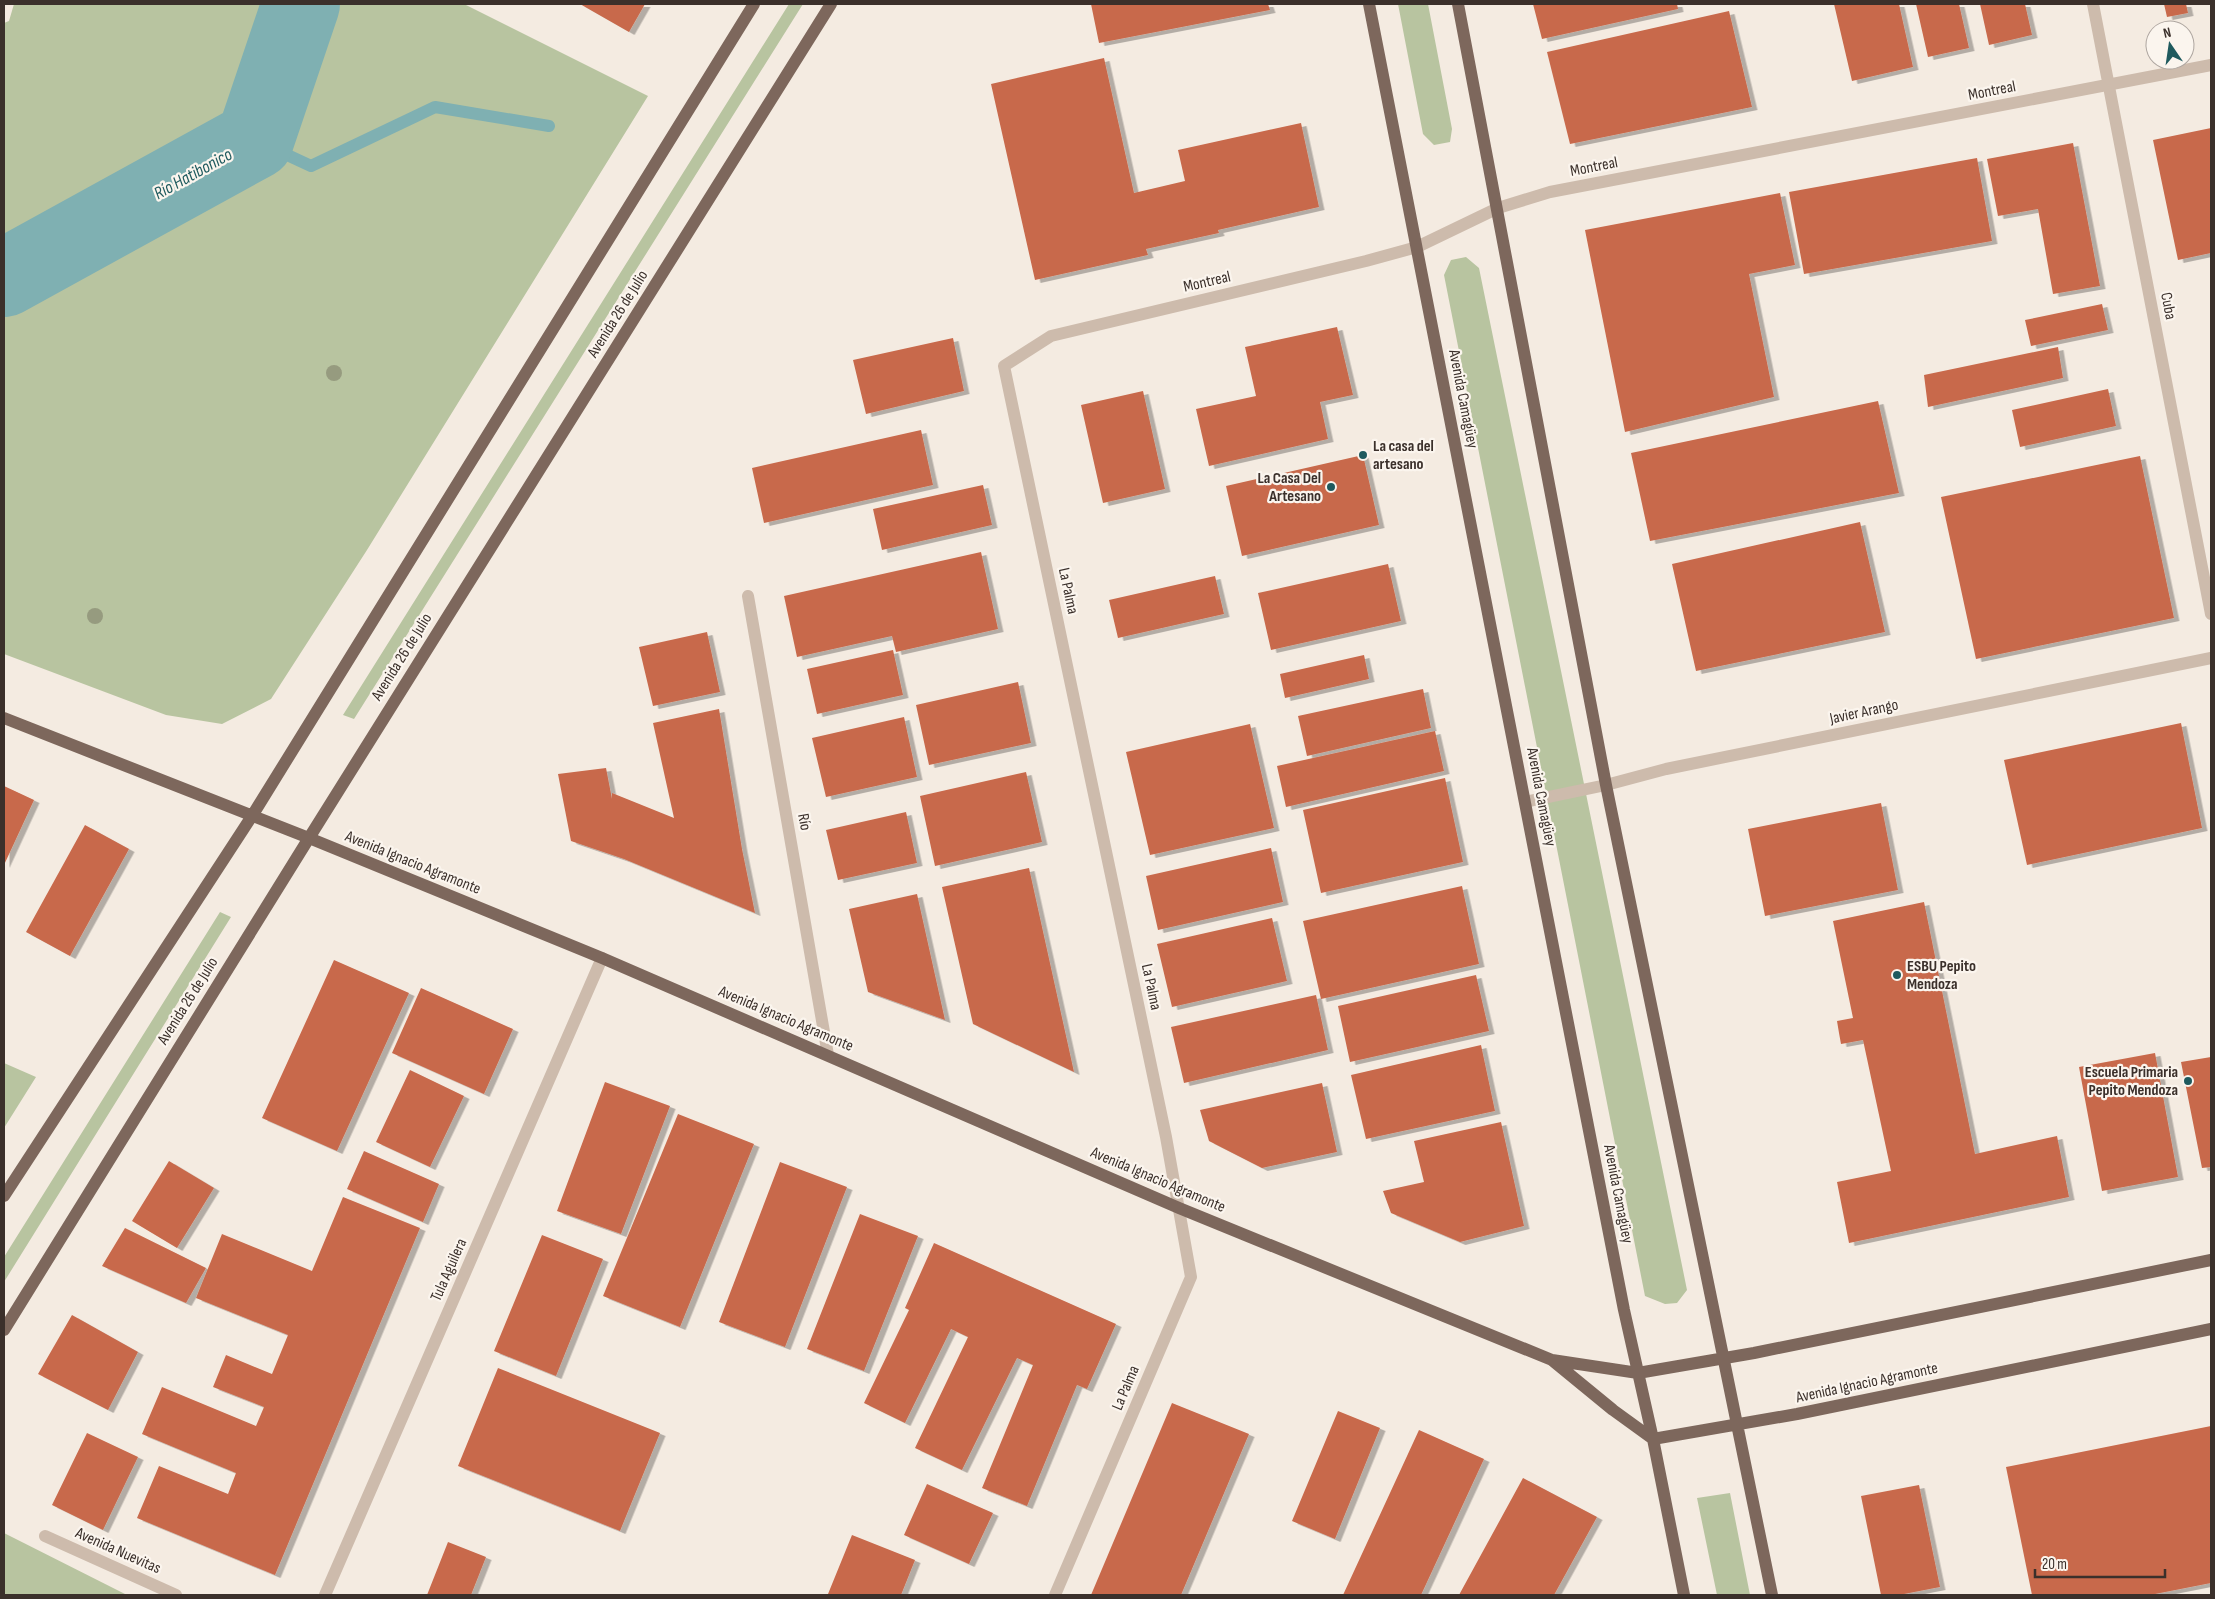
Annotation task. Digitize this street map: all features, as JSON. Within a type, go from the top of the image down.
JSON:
[{"type":"main road","points":[[4,1196],[252,816],[754,4]]},
{"type":"main road","name":"Avenida 26 de Julio","points":[[4,1330],[309,838],[832,4]]},
{"type":"main road","name":"Avenida Camagüey","points":[[1369,4],[1624,1310],[1653,1439],[1684,1595]]},
{"type":"main road","points":[[1458,4],[1606,785],[1772,1595]]},
{"type":"main road","name":"Avenida Ignacio Agramonte","points":[[4,718],[309,838],[602,958],[1179,1208],[1552,1360],[1638,1373],[1724,1358],[2211,1260]]},
{"type":"main road","name":"Avenida Ignacio Agramonte","points":[[1552,1360],[1613,1410],[1653,1439],[1738,1425],[2211,1329]]},
{"type":"street","name":"Cuba","points":[[2093,4],[2211,614]]},
{"type":"street","name":"Montreal","points":[[1004,366],[1051,336],[1417,247],[1498,208],[1550,192],[2211,65]]},
{"type":"street","name":"La Palma","points":[[1004,366],[1179,1208],[1191,1277],[1054,1595]]},
{"type":"street","name":"Río","points":[[748,596],[828,1055]]},
{"type":"street","name":"Javier Arango","points":[[1525,802],[1606,785],[1666,769],[2211,658]]},
{"type":"street","name":"Tula Aguilera","points":[[325,1595],[602,958]]},
{"type":"street","name":"Avenida Nuevitas","points":[[46,1536],[176,1595]]},
{"type":"green space","points":[[14,4],[464,4],[648,96],[367,550],[271,699],[222,724],[166,715],[4,654],[4,23],[9,21]]},
{"type":"green space","points":[[789,4],[803,4],[354,719],[343,715]]},
{"type":"green space","points":[[1398,4],[1428,4],[1452,129],[1450,142],[1434,145],[1423,134]]},
{"type":"green space","points":[[1466,257],[1479,268],[1687,1290],[1677,1303],[1665,1304],[1645,1296],[1444,275],[1451,260]]},
{"type":"green space","points":[[220,912],[231,917],[4,1282],[4,1257]]},
{"type":"green space","points":[[4,1063],[36,1077],[4,1128]]},
{"type":"green space","points":[[1730,1493],[1750,1595],[1717,1595],[1697,1498]]},
{"type":"green space","points":[[4,1533],[127,1595],[4,1595]]},
{"type":"building","points":[[580,4],[645,4],[629,32]]},
{"type":"building","points":[[1091,4],[1268,4],[1270,10],[1099,43]]},
{"type":"building","points":[[1533,4],[1677,4],[1678,9],[1542,39]]},
{"type":"building","points":[[1834,4],[1899,4],[1913,67],[1852,81]]},
{"type":"building","points":[[1916,4],[1959,4],[1969,48],[1928,57]]},
{"type":"building","points":[[1980,4],[2025,4],[2032,35],[1989,45]]},
{"type":"building","points":[[2164,4],[2186,4],[2188,13],[2167,17]]},
{"type":"building","points":[[1729,11],[1752,107],[1570,144],[1547,52]]},
{"type":"building","points":[[1104,58],[1134,193],[1185,181],[1178,150],[1301,123],[1319,207],[1218,230],[1219,233],[1146,249],[1148,255],[1035,280],[991,84]]},
{"type":"building","points":[[2211,128],[2211,253],[2178,260],[2153,140]]},
{"type":"building","points":[[2073,143],[2100,286],[2053,294],[2038,209],[1998,216],[1987,159]]},
{"type":"building","points":[[1977,158],[1992,241],[1804,274],[1789,192]]},
{"type":"building","points":[[1780,193],[1795,265],[1749,274],[1774,397],[1625,432],[1585,230]]},
{"type":"building","points":[[2102,304],[2108,330],[2031,346],[2025,320]]},
{"type":"building","points":[[1337,327],[1353,395],[1320,402],[1328,439],[1209,466],[1196,409],[1256,396],[1245,347]]},
{"type":"building","points":[[953,338],[964,391],[866,414],[853,360]]},
{"type":"building","points":[[2058,347],[2063,378],[1928,407],[1924,375]]},
{"type":"building","points":[[2108,389],[2116,426],[2020,447],[2012,410]]},
{"type":"building","points":[[1143,391],[1165,489],[1103,503],[1081,405]]},
{"type":"building","points":[[1878,401],[1899,493],[1650,541],[1631,453]]},
{"type":"building","points":[[921,430],[933,485],[764,523],[752,468]]},
{"type":"building","points":[[1363,455],[1379,525],[1242,556],[1226,486]]},
{"type":"building","points":[[2140,456],[2174,618],[1976,659],[1941,497]]},
{"type":"building","points":[[983,485],[992,525],[882,550],[873,509]]},
{"type":"building","points":[[1860,522],[1885,632],[1696,671],[1672,564]]},
{"type":"building","points":[[981,552],[998,629],[896,652],[892,636],[797,657],[784,596]]},
{"type":"building","points":[[1388,564],[1401,621],[1271,650],[1258,593]]},
{"type":"building","points":[[1215,576],[1224,614],[1118,638],[1109,600]]},
{"type":"building","points":[[707,632],[720,692],[653,706],[639,647]]},
{"type":"building","points":[[893,650],[903,695],[817,714],[807,669]]},
{"type":"building","points":[[1364,655],[1369,679],[1285,698],[1280,674]]},
{"type":"building","points":[[1018,682],[1031,743],[929,765],[916,705]]},
{"type":"building","points":[[1423,689],[1431,728],[1307,756],[1298,716]]},
{"type":"building","points":[[719,709],[742,849],[755,913],[624,859],[571,841],[558,774],[606,768],[612,799],[612,793],[674,818],[653,723]]},
{"type":"building","points":[[904,717],[917,777],[826,797],[812,738]]},
{"type":"building","points":[[2181,723],[2202,828],[2027,865],[2004,760]]},
{"type":"building","points":[[1250,724],[1274,828],[1150,855],[1126,752]]},
{"type":"building","points":[[1435,731],[1444,771],[1286,807],[1277,766]]},
{"type":"building","points":[[1026,772],[1042,842],[935,866],[920,796]]},
{"type":"building","points":[[1445,778],[1463,862],[1321,893],[1303,810]]},
{"type":"building","points":[[4,786],[34,800],[4,865]]},
{"type":"building","points":[[1881,803],[1898,890],[1765,916],[1748,829]]},
{"type":"building","points":[[906,812],[917,863],[838,880],[826,830]]},
{"type":"building","points":[[85,825],[129,849],[70,956],[26,932]]},
{"type":"building","points":[[1271,848],[1283,902],[1158,930],[1146,876]]},
{"type":"building","points":[[1029,868],[1074,1072],[973,1024],[942,887]]},
{"type":"building","points":[[1462,886],[1479,964],[1321,999],[1303,921]]},
{"type":"building","points":[[917,894],[945,1020],[868,992],[849,909]]},
{"type":"building","points":[[1924,902],[1975,1154],[2057,1136],[2069,1197],[1849,1243],[1837,1182],[1891,1171],[1863,1040],[1841,1044],[1837,1021],[1853,1018],[1833,921]]},
{"type":"building","points":[[1272,918],[1287,981],[1172,1007],[1157,944]]},
{"type":"building","points":[[334,960],[409,993],[337,1151],[262,1118]]},
{"type":"building","points":[[1476,975],[1489,1031],[1350,1062],[1338,1006]]},
{"type":"building","points":[[421,988],[513,1029],[484,1094],[392,1053]]},
{"type":"building","points":[[1316,995],[1328,1050],[1184,1083],[1171,1027]]},
{"type":"building","points":[[1481,1045],[1495,1111],[1366,1139],[1351,1075]]},
{"type":"building","points":[[2155,1053],[2178,1177],[2102,1191],[2079,1067]]},
{"type":"building","points":[[2211,1057],[2211,1167],[2202,1168],[2181,1062]]},
{"type":"building","points":[[410,1070],[464,1096],[430,1167],[376,1142]]},
{"type":"building","points":[[605,1082],[670,1106],[621,1234],[557,1211]]},
{"type":"building","points":[[1322,1083],[1337,1152],[1262,1168],[1209,1141],[1200,1110]]},
{"type":"building","points":[[678,1114],[754,1144],[680,1327],[603,1296]]},
{"type":"building","points":[[1501,1122],[1524,1226],[1460,1242],[1391,1213],[1383,1191],[1424,1182],[1414,1141]]},
{"type":"building","points":[[364,1151],[439,1184],[423,1222],[347,1189]]},
{"type":"building","points":[[169,1161],[214,1188],[177,1248],[132,1221]]},
{"type":"building","points":[[780,1162],[847,1187],[785,1347],[719,1322]]},
{"type":"building","points":[[343,1197],[420,1228],[275,1575],[137,1518],[159,1466],[228,1494],[236,1473],[142,1434],[162,1387],[256,1426],[264,1407],[213,1387],[226,1355],[272,1374],[288,1335],[196,1298],[222,1234],[312,1271]]},
{"type":"building","points":[[860,1214],[918,1236],[864,1371],[807,1349]]},
{"type":"building","points":[[125,1228],[206,1268],[186,1303],[102,1266]]},
{"type":"building","points":[[542,1235],[603,1259],[556,1376],[494,1351]]},
{"type":"building","points":[[934,1243],[1116,1324],[1087,1389],[1077,1385],[1027,1506],[982,1488],[1033,1365],[1017,1358],[962,1470],[915,1448],[968,1337],[951,1329],[905,1423],[864,1403],[909,1310],[905,1308]]},
{"type":"building","points":[[72,1315],[138,1352],[108,1410],[38,1374]]},
{"type":"building","points":[[498,1368],[660,1433],[620,1531],[458,1466]]},
{"type":"building","points":[[1172,1403],[1249,1434],[1181,1595],[1091,1595]]},
{"type":"building","points":[[1338,1411],[1380,1428],[1335,1539],[1292,1521]]},
{"type":"building","points":[[2211,1426],[2211,1583],[2150,1595],[2032,1595],[2006,1467]]},
{"type":"building","points":[[1419,1430],[1484,1459],[1421,1595],[1343,1595]]},
{"type":"building","points":[[87,1433],[138,1457],[103,1530],[52,1505]]},
{"type":"building","points":[[1523,1478],[1597,1517],[1554,1595],[1459,1595]]},
{"type":"building","points":[[927,1484],[993,1513],[969,1564],[904,1535]]},
{"type":"building","points":[[1919,1485],[1940,1587],[1899,1595],[1881,1595],[1861,1496]]},
{"type":"building","points":[[852,1535],[915,1560],[901,1595],[828,1594]]},
{"type":"building","points":[[448,1542],[486,1557],[471,1595],[427,1595]]},
{"type":"waterway","name":"Río Hatibonico","points":[[4,278],[255,140],[301,4]]},
{"type":"waterway","points":[[255,140],[311,166],[435,107],[549,126]]},
{"type":"place","name":"La casa del artesano","points":[[1363,455]]},
{"type":"place","name":"La Casa Del Artesano","points":[[1331,487]]},
{"type":"place","name":"ESBU Pepito Mendoza","points":[[1897,975]]},
{"type":"place","name":"Escuela Primaria Pepito Mendoza","points":[[2188,1081]]}]
